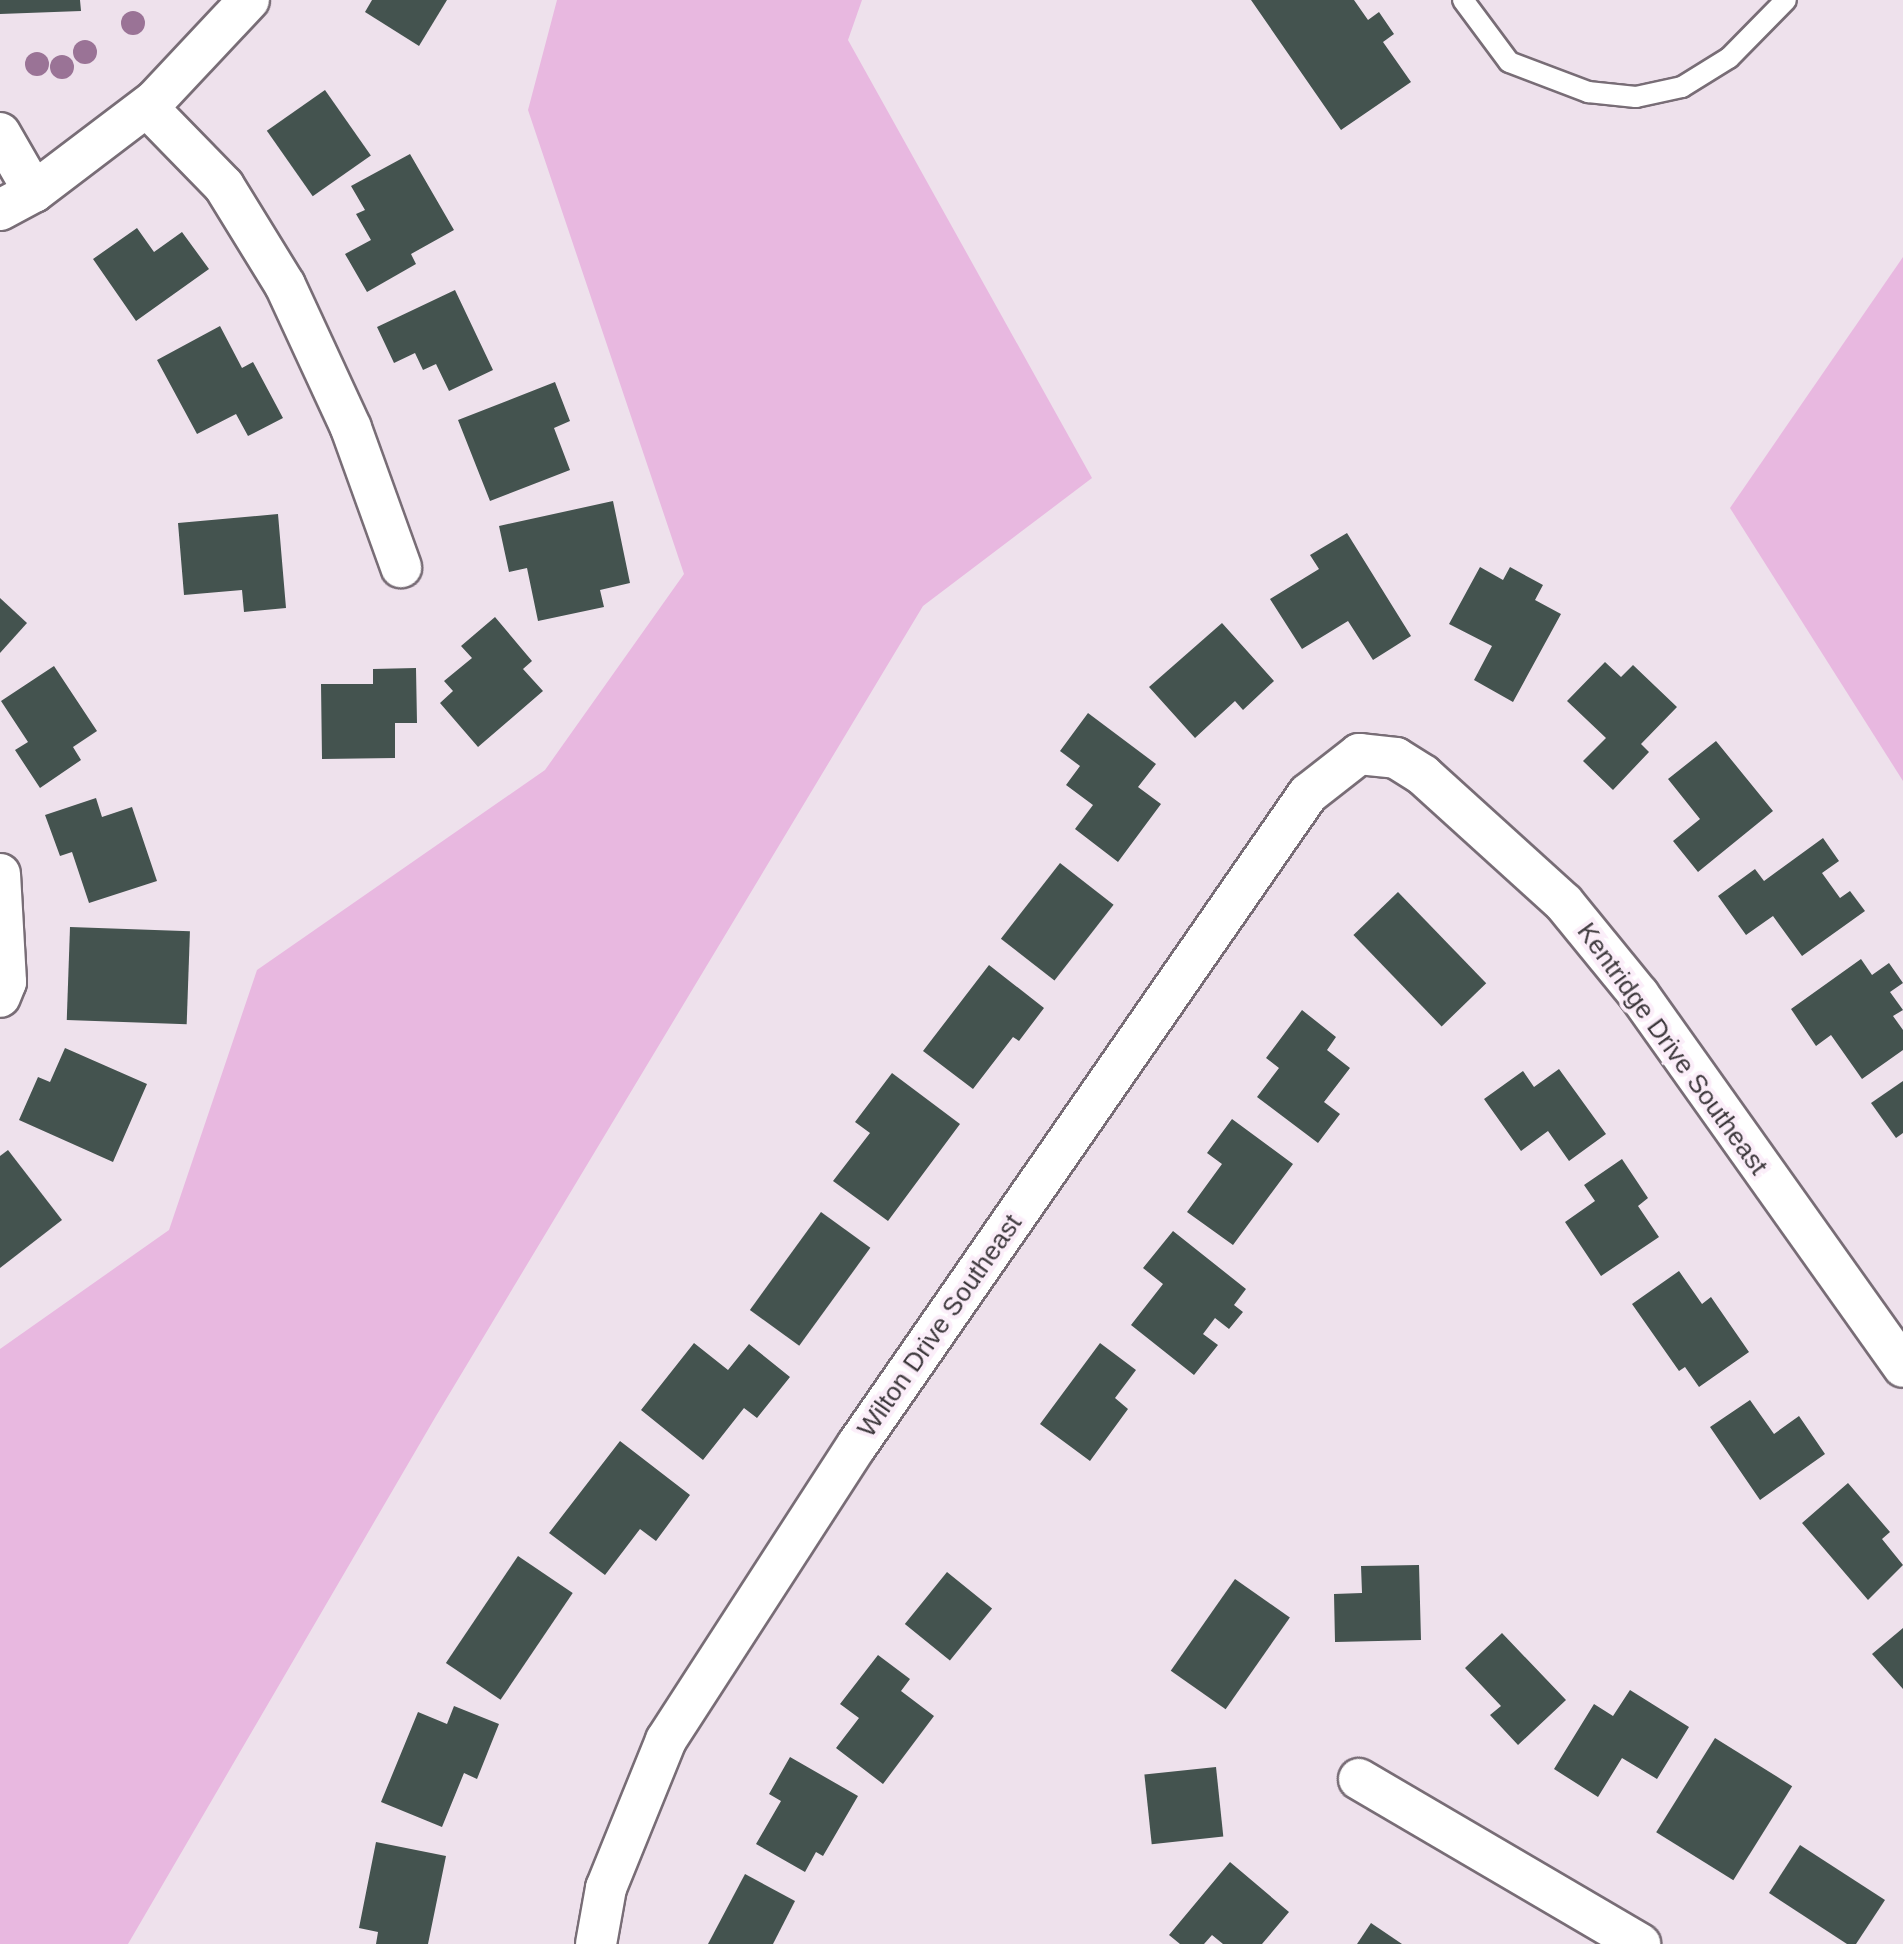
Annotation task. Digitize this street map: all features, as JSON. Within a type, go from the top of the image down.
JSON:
[{"type":"street","points":[[0,133],[17,201],[147,107],[249,0]]},
{"type":"street","points":[[147,107],[224,186],[285,285],[351,428],[401,567]]},
{"type":"street","name":"Kentridge Drive Southeast","points":[[1359,754],[1396,758],[1423,775],[1564,903],[1639,995],[1903,1367]]},
{"type":"street","name":"Wilton Drive Southeast","points":[[596,1944],[606,1888],[666,1740],[857,1445],[1308,794],[1359,754]]},
{"type":"street","points":[[0,874],[6,982],[0,997]]},
{"type":"street","points":[[1359,1779],[1640,1944]]},
{"type":"lane","points":[[1463,0],[1509,62],[1588,92],[1636,97],[1682,87],[1729,58],[1786,0]]},
{"type":"shaded area","points":[[557,0],[862,0],[848,40],[1092,478],[923,606],[436,1416],[128,1944],[0,1944],[0,1349],[169,1230],[257,970],[545,770],[684,574],[528,110]]},
{"type":"shaded area","points":[[1903,257],[1903,781],[1730,508]]},
{"type":"building","points":[[0,0],[80,0],[81,11],[0,14]]},
{"type":"building","points":[[372,0],[447,0],[419,46],[365,12]]},
{"type":"building","points":[[1251,0],[1354,0],[1368,20],[1379,12],[1394,34],[1383,42],[1411,82],[1341,130]]},
{"type":"building","points":[[325,90],[371,156],[313,196],[267,131]]},
{"type":"building","points":[[410,154],[454,230],[411,254],[416,264],[367,292],[345,254],[371,240],[356,214],[365,210],[351,186]]},
{"type":"building","points":[[137,228],[154,252],[182,232],[209,269],[136,321],[93,259]]},
{"type":"building","points":[[455,290],[493,370],[449,391],[436,364],[423,370],[415,353],[394,363],[377,327]]},
{"type":"building","points":[[220,326],[242,368],[253,362],[283,418],[248,436],[236,414],[197,434],[157,360]]},
{"type":"building","points":[[555,382],[570,421],[554,428],[570,470],[490,501],[458,420]]},
{"type":"building","points":[[613,501],[630,583],[600,590],[604,607],[538,621],[527,568],[509,572],[499,526]]},
{"type":"building","points":[[278,514],[286,608],[244,612],[242,590],[184,595],[178,523]]},
{"type":"building","points":[[1347,533],[1411,636],[1373,660],[1348,621],[1302,649],[1270,599],[1319,569],[1310,555]]},
{"type":"building","points":[[1480,567],[1503,580],[1510,567],[1543,585],[1535,600],[1561,614],[1513,702],[1474,680],[1492,646],[1449,624]]},
{"type":"building","points":[[0,598],[27,623],[0,653]]},
{"type":"building","points":[[495,617],[532,661],[523,669],[543,691],[478,747],[440,703],[453,691],[444,681],[472,658],[461,646]]},
{"type":"building","points":[[1222,623],[1274,681],[1243,710],[1235,701],[1195,738],[1149,687]]},
{"type":"building","points":[[1605,662],[1621,677],[1633,665],[1677,707],[1641,744],[1649,752],[1613,790],[1583,761],[1606,738],[1567,701]]},
{"type":"building","points":[[54,666],[97,731],[73,747],[81,760],[40,788],[15,750],[28,742],[1,701]]},
{"type":"building","points":[[416,668],[417,723],[395,723],[395,758],[322,759],[321,684],[373,684],[373,669]]},
{"type":"building","points":[[1088,713],[1156,764],[1138,787],[1161,804],[1118,862],[1075,829],[1093,805],[1066,785],[1080,766],[1060,751]]},
{"type":"building","points":[[1716,741],[1773,811],[1698,872],[1673,841],[1700,819],[1668,779]]},
{"type":"building","points":[[96,798],[102,817],[132,807],[157,881],[89,903],[72,852],[60,856],[45,815]]},
{"type":"building","points":[[1823,838],[1839,861],[1822,873],[1840,898],[1850,891],[1865,911],[1802,956],[1773,916],[1746,935],[1718,896],[1755,869],[1764,881]]},
{"type":"building","points":[[1060,863],[1114,905],[1054,981],[1001,939]]},
{"type":"building","points":[[1398,892],[1486,983],[1442,1026],[1353,935]]},
{"type":"building","points":[[70,927],[190,931],[187,1024],[67,1020]]},
{"type":"building","points":[[1861,959],[1872,975],[1889,963],[1903,983],[1890,992],[1903,1010],[1893,1016],[1903,1030],[1903,1050],[1862,1079],[1831,1035],[1816,1046],[1791,1009]]},
{"type":"building","points":[[989,965],[1044,1008],[1019,1041],[1013,1037],[973,1089],[923,1051]]},
{"type":"building","points":[[1302,1010],[1336,1037],[1327,1050],[1350,1068],[1324,1102],[1340,1114],[1318,1143],[1257,1097],[1279,1068],[1266,1058]]},
{"type":"building","points":[[65,1048],[147,1084],[113,1162],[19,1120],[38,1077],[50,1082]]},
{"type":"building","points":[[1559,1069],[1606,1134],[1569,1161],[1548,1131],[1521,1151],[1484,1099],[1523,1071],[1534,1087]]},
{"type":"building","points":[[892,1073],[960,1124],[888,1221],[833,1181],[870,1133],[855,1122]]},
{"type":"building","points":[[1903,1081],[1903,1133],[1896,1138],[1871,1103]]},
{"type":"building","points":[[1232,1119],[1293,1164],[1233,1245],[1187,1212],[1222,1164],[1207,1153]]},
{"type":"building","points":[[8,1150],[62,1220],[0,1268],[0,1156]]},
{"type":"building","points":[[1622,1159],[1648,1198],[1638,1206],[1659,1237],[1601,1276],[1565,1222],[1595,1201],[1584,1185]]},
{"type":"building","points":[[821,1212],[870,1248],[799,1346],[750,1310]]},
{"type":"building","points":[[1173,1231],[1246,1289],[1234,1305],[1243,1312],[1229,1329],[1215,1318],[1203,1334],[1218,1345],[1194,1375],[1131,1325],[1163,1284],[1143,1268]]},
{"type":"building","points":[[1679,1271],[1702,1304],[1711,1297],[1749,1352],[1699,1387],[1685,1367],[1679,1371],[1632,1304]]},
{"type":"building","points":[[694,1343],[728,1370],[749,1344],[790,1377],[757,1418],[744,1408],[703,1460],[641,1410]]},
{"type":"building","points":[[1100,1343],[1136,1370],[1115,1398],[1128,1409],[1090,1461],[1040,1424]]},
{"type":"building","points":[[1750,1400],[1774,1434],[1799,1416],[1825,1454],[1760,1500],[1710,1427]]},
{"type":"building","points":[[620,1441],[690,1495],[656,1541],[640,1529],[605,1575],[549,1533]]},
{"type":"building","points":[[1848,1483],[1890,1532],[1882,1539],[1903,1565],[1868,1600],[1802,1523]]},
{"type":"building","points":[[518,1556],[573,1593],[501,1700],[446,1663]]},
{"type":"building","points":[[1419,1565],[1421,1640],[1335,1642],[1334,1594],[1362,1593],[1361,1566]]},
{"type":"building","points":[[947,1572],[992,1609],[950,1661],[905,1624]]},
{"type":"building","points":[[1235,1579],[1290,1617],[1226,1709],[1171,1671]]},
{"type":"building","points":[[1903,1628],[1903,1689],[1872,1654]]},
{"type":"building","points":[[1502,1633],[1566,1700],[1518,1745],[1490,1715],[1501,1706],[1465,1668]]},
{"type":"building","points":[[878,1655],[910,1679],[901,1691],[934,1716],[883,1784],[836,1748],[859,1718],[840,1704]]},
{"type":"building","points":[[1630,1690],[1689,1727],[1657,1779],[1622,1758],[1598,1797],[1554,1769],[1594,1704],[1613,1716]]},
{"type":"building","points":[[454,1706],[499,1724],[477,1779],[464,1773],[442,1827],[381,1802],[418,1712],[447,1724]]},
{"type":"building","points":[[1715,1738],[1792,1786],[1733,1880],[1656,1832]]},
{"type":"building","points":[[790,1757],[858,1796],[823,1856],[816,1852],[805,1872],[756,1844],[781,1801],[769,1794]]},
{"type":"building","points":[[1216,1767],[1223,1837],[1152,1844],[1144,1775]]},
{"type":"building","points":[[376,1842],[446,1856],[428,1944],[376,1944],[378,1932],[359,1928]]},
{"type":"building","points":[[1800,1845],[1885,1900],[1856,1944],[1847,1944],[1769,1893]]},
{"type":"building","points":[[1230,1862],[1289,1912],[1262,1944],[1223,1944],[1212,1935],[1204,1944],[1180,1944],[1169,1935]]},
{"type":"building","points":[[745,1874],[795,1901],[773,1944],[708,1944]]},
{"type":"building","points":[[1371,1923],[1402,1944],[1357,1944]]}]
